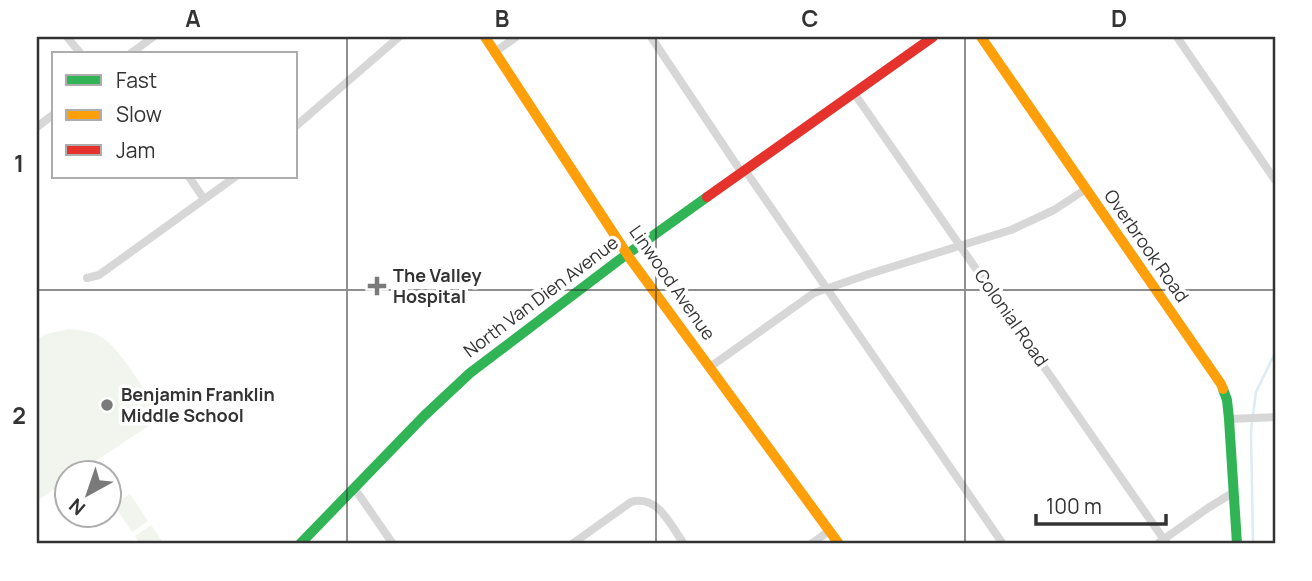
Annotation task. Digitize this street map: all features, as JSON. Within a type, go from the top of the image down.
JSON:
[{"type":"street","points":[[67,37],[79,52]]},
{"type":"street","points":[[133,52],[153,37]]},
{"type":"street","points":[[298,123],[400,37]]},
{"type":"street","name":"Linwood Avenue","points":[[485,37],[628,254],[838,544]]},
{"type":"street","points":[[495,52],[516,37]]},
{"type":"street","points":[[651,37],[1003,544]]},
{"type":"street","name":"North Van Dien Avenue","points":[[300,544],[424,416],[470,373],[628,254],[933,37]]},
{"type":"street","name":"Overbrook Road","points":[[981,37],[1221,384],[1227,400],[1229,419],[1237,544]]},
{"type":"street","points":[[1177,37],[1275,180]]},
{"type":"street","name":"Colonial Road","points":[[854,93],[1162,543]]},
{"type":"street","points":[[37,127],[52,116]]},
{"type":"street","points":[[190,178],[204,199]]},
{"type":"street","points":[[87,278],[99,275],[234,178]]},
{"type":"street","points":[[710,367],[814,293],[1032,222],[1086,190]]},
{"type":"street","points":[[1229,419],[1275,417]]},
{"type":"street","points":[[355,489],[393,544]]},
{"type":"street","points":[[1162,543],[1234,492]]},
{"type":"street","points":[[572,544],[632,502],[645,500],[657,506],[684,544]]},
{"type":"street","points":[[811,544],[829,531]]},
{"type":"shaded area","points":[[69,329],[85,331],[108,342],[125,361],[162,417],[100,458],[52,458],[52,491],[37,501],[37,340],[46,334]]},
{"type":"shaded area","points":[[130,494],[148,521],[132,532],[122,517],[122,500]]},
{"type":"shaded area","points":[[151,525],[164,544],[140,544],[135,536]]},
{"type":"waterway","points":[[1253,415],[1256,392],[1275,353]]},
{"type":"waterway","points":[[1252,421],[1253,544]]},
{"type":"traffic: fast","points":[[300,544],[424,416],[470,373],[707,197]]},
{"type":"traffic: fast","points":[[1223,389],[1229,419],[1237,544]]},
{"type":"traffic: slow","points":[[485,37],[631,260],[839,544]]},
{"type":"traffic: slow","points":[[981,37],[1223,389]]},
{"type":"traffic: jam","points":[[707,197],[933,37]]},
{"type":"place","name":"The Valley Hospital","points":[[377,286]]},
{"type":"place","name":"Benjamin Franklin Middle School","points":[[107,405]]}]
